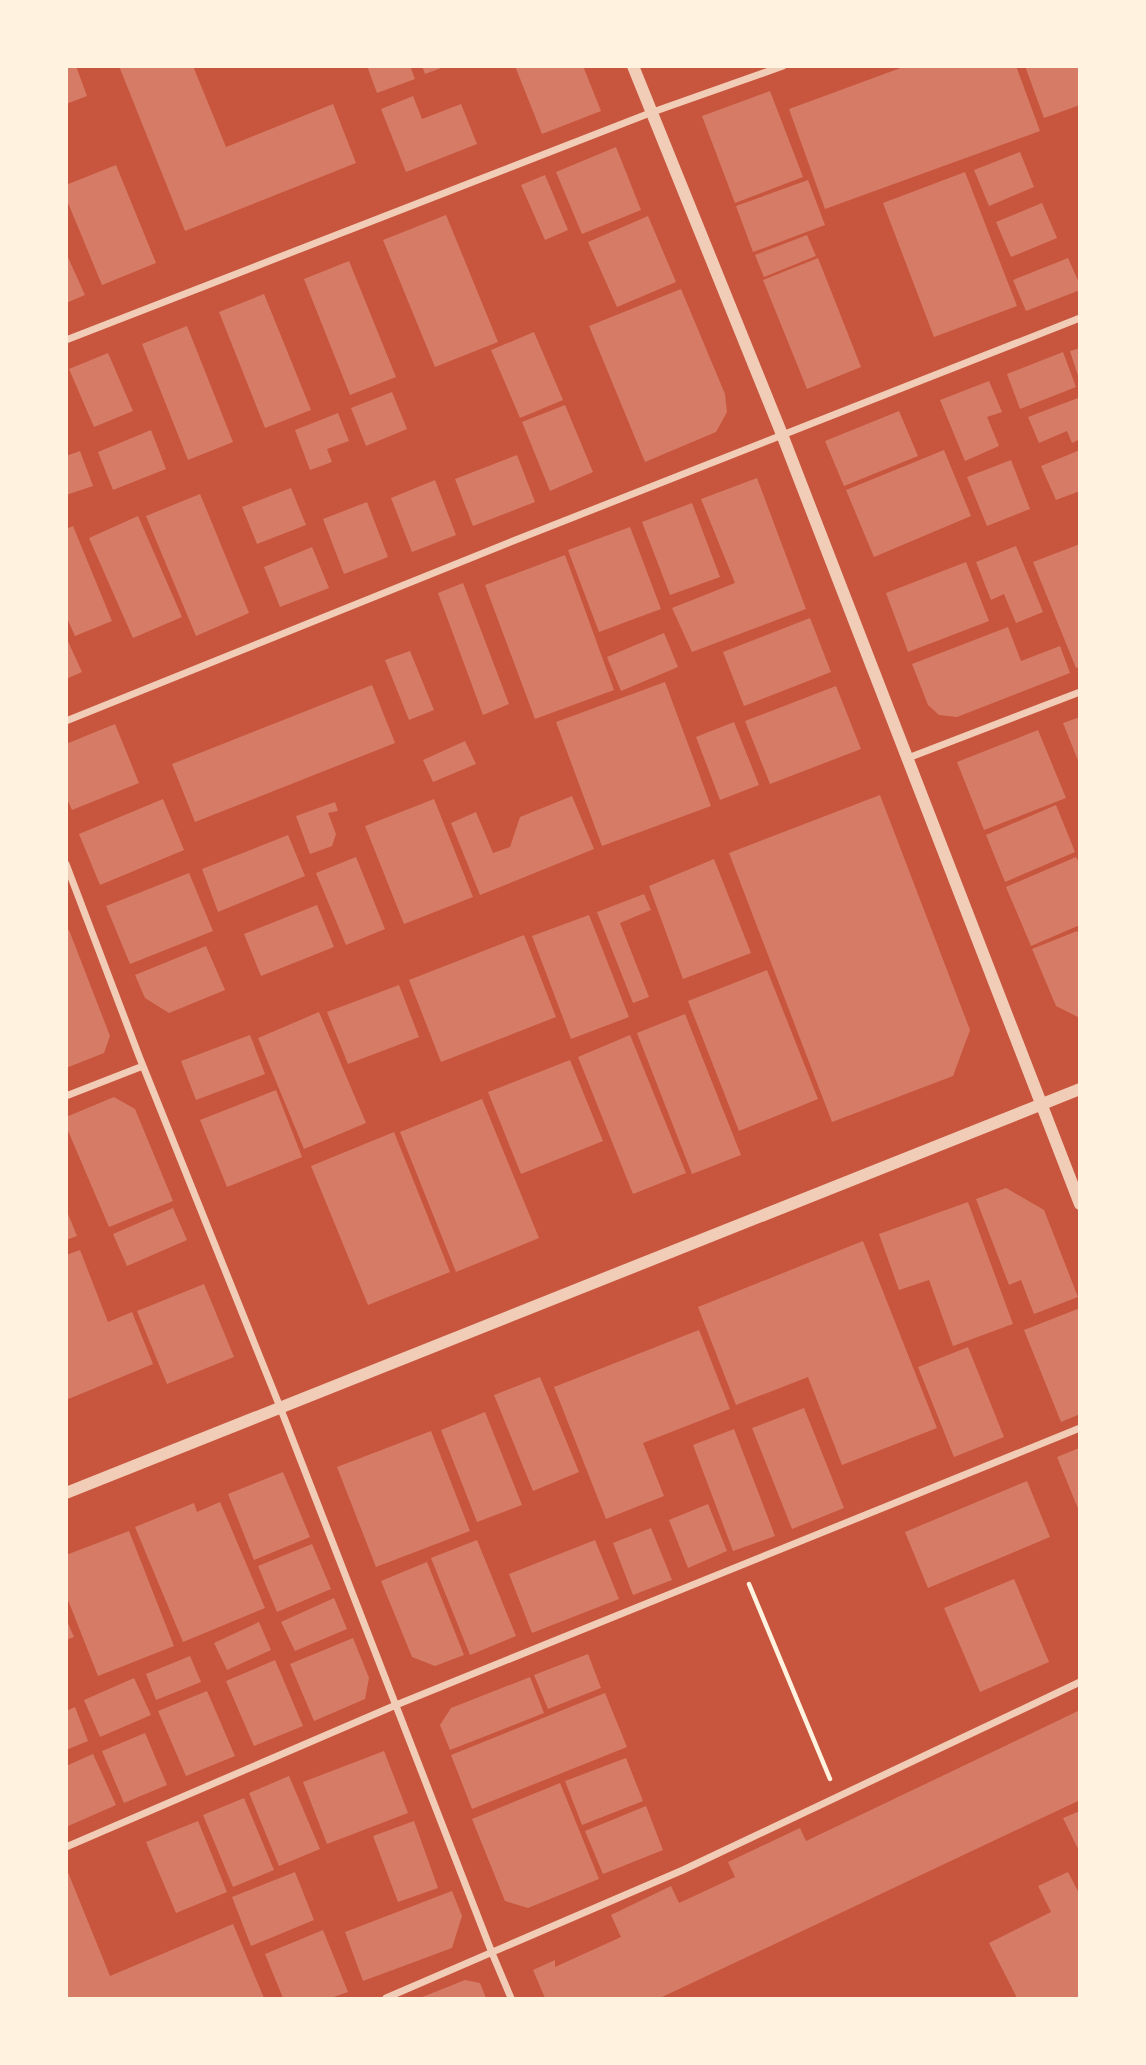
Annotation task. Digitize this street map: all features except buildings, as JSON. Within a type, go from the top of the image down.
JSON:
[{"type":"street","points":[[633,66],[783,436],[1080,1204]]},
{"type":"street","points":[[66,340],[650,113],[783,66]]},
{"type":"street","points":[[66,721],[1080,318]]},
{"type":"street","points":[[908,758],[1080,692]]},
{"type":"street","points":[[66,864],[511,1998]]},
{"type":"street","points":[[66,1096],[144,1066]]},
{"type":"street","points":[[66,1493],[1080,1089]]},
{"type":"street","points":[[66,1847],[396,1705],[1080,1428]]},
{"type":"street","points":[[386,1998],[683,1870],[1080,1682]]},
{"type":"path","points":[[742,1565],[838,1796]]}]
